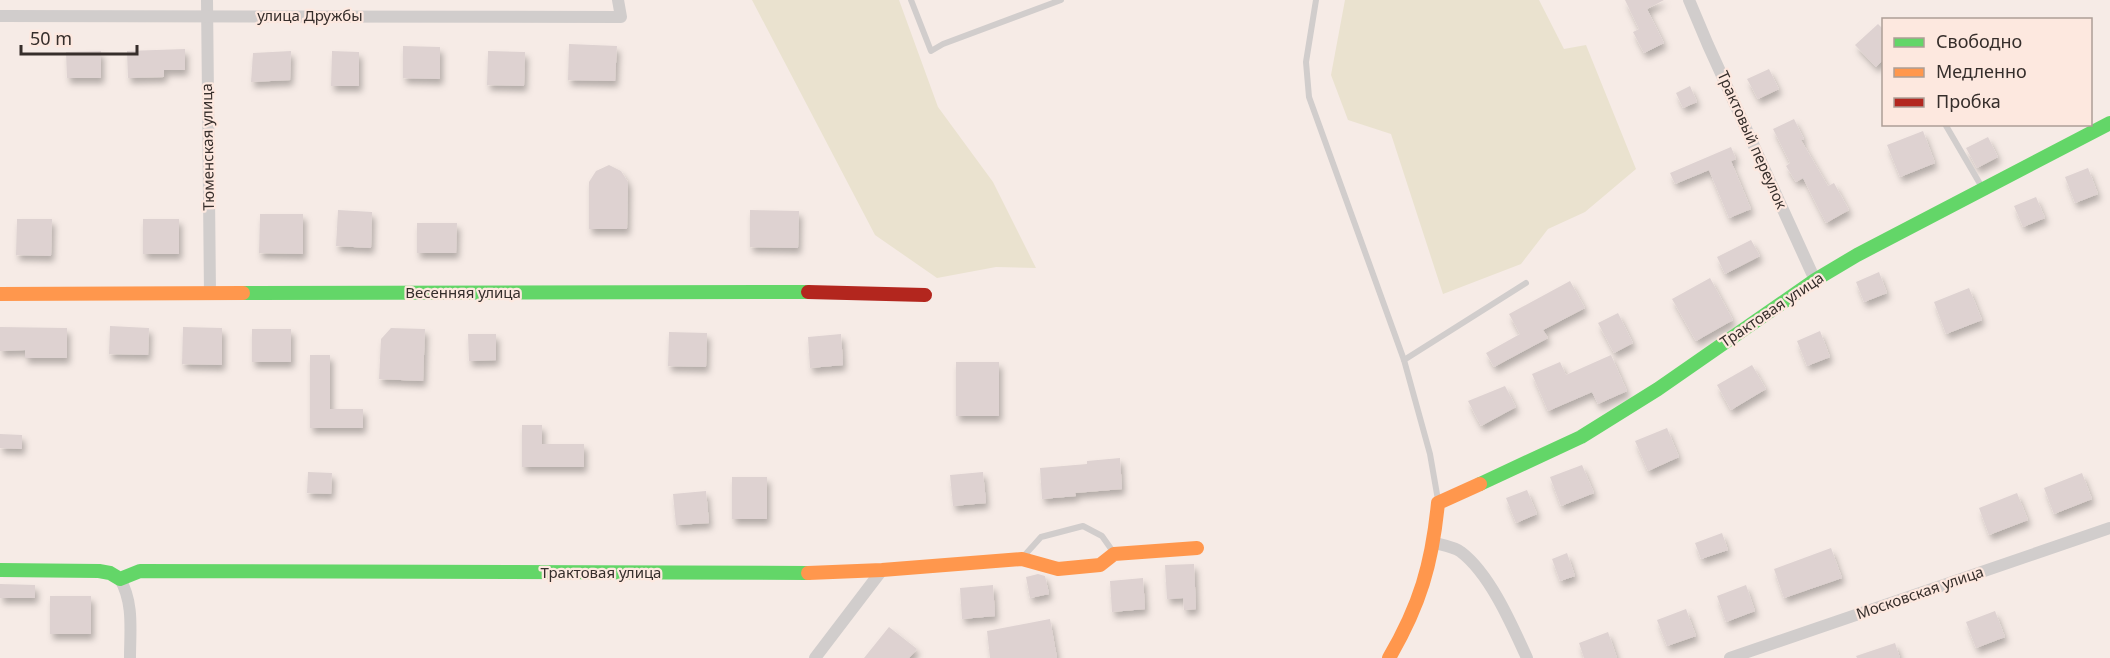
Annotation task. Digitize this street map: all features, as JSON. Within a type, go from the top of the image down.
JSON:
[{"type":"street","name":"Тюменская улица","points":[[207,0],[210,294]]},
{"type":"street","name":"улица Дружбы","points":[[0,16],[621,17],[618,0]]},
{"type":"street","name":"Трактовый переулок","points":[[1689,0],[1815,280]]},
{"type":"street","name":"Трактовая улица","points":[[1438,503],[1581,437],[1658,389],[1815,280],[1857,255],[2110,123]]},
{"type":"street","name":"Весенняя улица","points":[[0,294],[783,291],[925,295]]},
{"type":"street","points":[[1389,658],[1408,627],[1424,589],[1435,543],[1438,503]]},
{"type":"street","name":"Московская улица","points":[[1730,658],[2110,528]]},
{"type":"street","points":[[1435,543],[1460,550],[1479,571],[1506,613],[1527,658]]},
{"type":"street","name":"Трактовая улица","points":[[0,570],[99,571],[110,573],[120,579],[140,572],[778,574],[882,570],[1022,559],[1058,569],[1100,565],[1114,554],[1197,548]]},
{"type":"street","points":[[815,658],[882,570]]},
{"type":"street","points":[[120,579],[128,597],[131,613],[130,658]]},
{"type":"lane","points":[[911,0],[931,51],[943,44],[1061,0]]},
{"type":"lane","points":[[1316,0],[1306,62],[1309,97],[1404,360],[1430,454],[1438,503]]},
{"type":"lane","points":[[1946,126],[1983,189]]},
{"type":"lane","points":[[1404,360],[1526,283]]},
{"type":"lane","points":[[1022,559],[1041,537],[1083,526],[1102,536],[1114,554]]},
{"type":"shaded area","points":[[752,0],[899,0],[938,107],[993,182],[1036,268],[996,267],[937,278],[875,235]]},
{"type":"shaded area","points":[[1345,0],[1539,0],[1564,49],[1586,45],[1636,169],[1585,212],[1548,229],[1521,264],[1443,294],[1391,134],[1348,120],[1331,75]]},
{"type":"building","points":[[1625,0],[1664,0],[1647,9],[1664,43],[1644,53],[1633,32],[1639,29]]},
{"type":"building","points":[[1878,24],[1882,28],[1882,61],[1876,67],[1855,45]]},
{"type":"building","points":[[569,44],[617,46],[615,81],[568,80]]},
{"type":"building","points":[[403,46],[440,47],[440,79],[403,78]]},
{"type":"building","points":[[185,49],[185,70],[164,70],[164,77],[128,78],[127,51]]},
{"type":"building","points":[[101,51],[101,78],[67,78],[66,52]]},
{"type":"building","points":[[291,51],[290,80],[251,82],[253,53]]},
{"type":"building","points":[[332,51],[359,52],[359,86],[331,86]]},
{"type":"building","points":[[488,51],[525,52],[524,86],[487,85]]},
{"type":"building","points":[[1769,69],[1779,89],[1758,99],[1747,79]]},
{"type":"building","points":[[1690,86],[1697,102],[1683,108],[1676,93]]},
{"type":"building","points":[[1794,119],[1804,139],[1801,140],[1828,186],[1834,183],[1849,210],[1826,223],[1803,178],[1796,182],[1786,166],[1790,163],[1773,129]]},
{"type":"building","points":[[1923,131],[1935,163],[1900,177],[1887,145]]},
{"type":"building","points":[[1988,137],[1998,157],[1977,168],[1966,148]]},
{"type":"building","points":[[1731,147],[1736,159],[1731,161],[1751,209],[1729,218],[1709,170],[1675,184],[1670,173]]},
{"type":"building","points":[[609,165],[621,171],[628,182],[627,229],[589,229],[589,182],[596,171]]},
{"type":"building","points":[[2088,168],[2098,194],[2075,203],[2065,177]]},
{"type":"building","points":[[2036,197],[2045,218],[2023,227],[2014,206]]},
{"type":"building","points":[[338,210],[372,212],[371,248],[336,246]]},
{"type":"building","points":[[750,210],[799,211],[798,248],[750,247]]},
{"type":"building","points":[[260,214],[303,214],[303,254],[259,253]]},
{"type":"building","points":[[17,219],[52,219],[51,256],[16,255]]},
{"type":"building","points":[[143,219],[179,219],[179,254],[143,254]]},
{"type":"building","points":[[417,223],[457,223],[456,253],[417,253]]},
{"type":"building","points":[[1751,240],[1760,256],[1725,274],[1717,257]]},
{"type":"building","points":[[1879,272],[1887,293],[1864,302],[1856,282]]},
{"type":"building","points":[[1710,278],[1733,320],[1696,341],[1672,299]]},
{"type":"building","points":[[1570,281],[1585,308],[1543,330],[1548,338],[1494,367],[1486,353],[1520,334],[1509,314]]},
{"type":"building","points":[[1969,288],[1982,320],[1946,334],[1934,302]]},
{"type":"building","points":[[1618,313],[1633,343],[1614,353],[1598,323]]},
{"type":"building","points":[[110,326],[149,328],[148,355],[109,354]]},
{"type":"building","points":[[0,327],[67,328],[67,358],[25,358],[25,350],[0,351]]},
{"type":"building","points":[[183,327],[222,328],[222,365],[182,364]]},
{"type":"building","points":[[391,328],[425,329],[423,381],[379,379],[381,339]]},
{"type":"building","points":[[252,329],[291,329],[291,362],[252,362]]},
{"type":"building","points":[[1820,331],[1830,357],[1807,366],[1797,341]]},
{"type":"building","points":[[669,332],[707,333],[706,367],[668,366]]},
{"type":"building","points":[[468,334],[496,334],[496,360],[469,361]]},
{"type":"building","points":[[841,334],[843,365],[810,368],[808,337]]},
{"type":"building","points":[[310,355],[330,355],[330,409],[363,409],[363,428],[310,428]]},
{"type":"building","points":[[1611,355],[1627,391],[1598,404],[1592,392],[1548,411],[1532,374],[1560,362],[1566,375]]},
{"type":"building","points":[[956,362],[999,362],[999,416],[956,416]]},
{"type":"building","points":[[1752,365],[1766,389],[1731,410],[1717,385]]},
{"type":"building","points":[[1505,386],[1516,407],[1481,426],[1468,401]]},
{"type":"building","points":[[522,425],[542,425],[542,444],[584,444],[584,467],[522,467]]},
{"type":"building","points":[[1667,428],[1679,457],[1648,471],[1635,441]]},
{"type":"building","points":[[0,434],[22,435],[22,449],[0,448]]},
{"type":"building","points":[[1120,458],[1122,489],[1075,493],[1076,496],[1042,499],[1040,468],[1087,464],[1087,461]]},
{"type":"building","points":[[1582,465],[1594,493],[1561,506],[1550,477]]},
{"type":"building","points":[[308,472],[332,473],[331,494],[307,493]]},
{"type":"building","points":[[983,472],[986,503],[953,506],[950,475]]},
{"type":"building","points":[[2082,473],[2092,499],[2054,514],[2044,488]]},
{"type":"building","points":[[732,477],[767,477],[767,519],[732,519]]},
{"type":"building","points":[[1527,490],[1537,514],[1516,523],[1506,498]]},
{"type":"building","points":[[706,491],[709,523],[676,525],[673,494]]},
{"type":"building","points":[[2017,493],[2028,520],[1989,535],[1979,508]]},
{"type":"building","points":[[1722,533],[1728,550],[1701,559],[1695,543]]},
{"type":"building","points":[[1831,548],[1842,578],[1784,598],[1774,569]]},
{"type":"building","points":[[1567,553],[1575,576],[1560,581],[1552,559]]},
{"type":"building","points":[[1194,564],[1196,609],[1184,610],[1183,598],[1167,599],[1165,565]]},
{"type":"building","points":[[1038,574],[1045,576],[1049,594],[1030,598],[1026,577]]},
{"type":"building","points":[[1143,578],[1145,609],[1112,612],[1110,581]]},
{"type":"building","points":[[0,584],[35,585],[35,598],[0,598]]},
{"type":"building","points":[[993,585],[995,616],[962,619],[960,588]]},
{"type":"building","points":[[1746,585],[1755,611],[1726,622],[1717,596]]},
{"type":"building","points":[[50,596],[91,596],[91,634],[50,634]]},
{"type":"building","points":[[1686,609],[1696,636],[1667,646],[1657,620]]},
{"type":"building","points":[[1995,611],[2005,637],[1976,648],[1966,622]]},
{"type":"building","points":[[1050,619],[1057,658],[990,658],[987,631]]},
{"type":"building","points":[[889,627],[917,649],[909,658],[864,658]]},
{"type":"building","points":[[1608,632],[1617,658],[1584,658],[1579,643]]},
{"type":"building","points":[[1895,643],[1900,658],[1857,658],[1856,656]]},
{"type":"traffic: fast","points":[[1480,484],[1581,437],[1658,389],[1815,280],[1857,255],[2110,123]]},
{"type":"traffic: fast","points":[[243,293],[808,292]]},
{"type":"traffic: fast","points":[[0,570],[99,571],[110,573],[120,579],[140,571],[808,573]]},
{"type":"traffic: slow","points":[[0,294],[243,293]]},
{"type":"traffic: slow","points":[[1389,658],[1409,620],[1423,584],[1432,546],[1438,503],[1480,484]]},
{"type":"traffic: slow","points":[[808,573],[882,570],[1022,559],[1058,569],[1100,565],[1114,554],[1197,548]]},
{"type":"traffic: jam","points":[[808,292],[925,295]]}]
